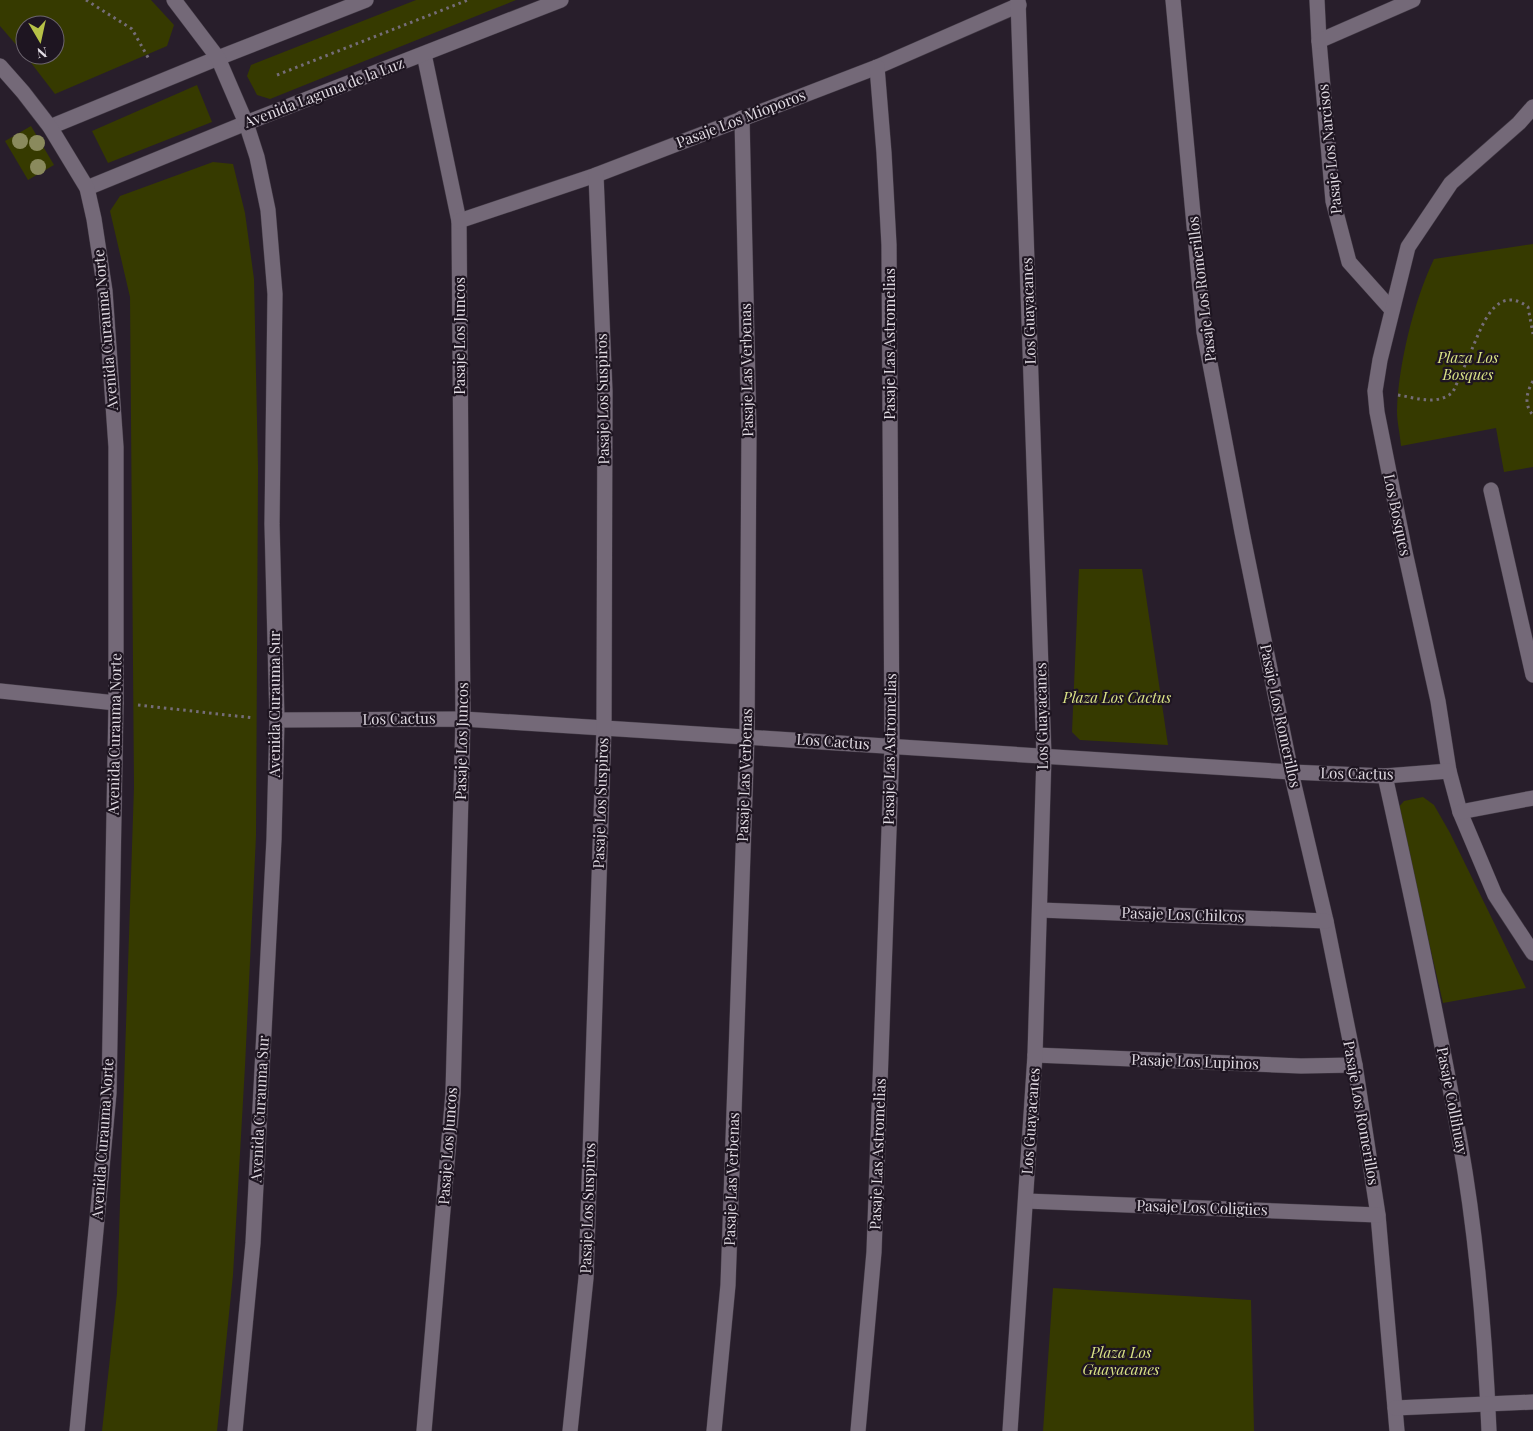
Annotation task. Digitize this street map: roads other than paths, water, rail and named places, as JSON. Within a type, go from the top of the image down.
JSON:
[{"type":"street","name":"Avenida Curauma Sur","points":[[174,0],[218,58],[246,123],[257,157],[268,210],[275,294],[272,524],[277,720],[273,848],[253,1234],[235,1431]]},
{"type":"street","points":[[50,127],[366,0]]},
{"type":"street","name":"Avenida Laguna de la Luz","points":[[87,188],[246,123],[561,0]]},
{"type":"street","name":"Pasaje Los Romerillos","points":[[1174,0],[1204,332],[1242,532],[1291,772],[1326,921],[1355,1065],[1378,1215],[1396,1431]]},
{"type":"street","name":"Pasaje Los Narcisos","points":[[1317,0],[1333,201],[1349,262],[1392,310]]},
{"type":"street","points":[[1319,41],[1413,0]]},
{"type":"street","name":"Pasaje Los Mioporos","points":[[459,221],[596,175],[877,67],[1019,2]]},
{"type":"street","name":"Los Guayacanes","points":[[1010,1431],[1035,1056],[1044,756],[1019,2]]},
{"type":"street","name":"Pasaje Los Juncos","points":[[424,54],[459,221],[463,718],[453,1093],[424,1431]]},
{"type":"street","name":"Avenida Curauma Norte","points":[[0,66],[50,127],[87,188],[94,219],[105,291],[116,447],[116,703],[109,1093],[77,1431]]},
{"type":"street","name":"Pasaje Las Astromelias","points":[[858,1431],[874,1252],[892,746],[889,245],[877,67]]},
{"type":"street","name":"Los Bosques","points":[[1533,107],[1519,123],[1451,183],[1408,246],[1380,360],[1375,391],[1376,412],[1438,701],[1449,771],[1460,812],[1495,895],[1533,952]]},
{"type":"street","name":"Pasaje Las Verbenas","points":[[714,1431],[728,1285],[747,736],[749,431],[742,118]]},
{"type":"street","name":"Pasaje Los Suspiros","points":[[570,1431],[586,1278],[604,728],[605,391],[596,175]]},
{"type":"street","points":[[1490,490],[1533,675]]},
{"type":"street","points":[[0,691],[116,703]]},
{"type":"street","name":"Los Cactus","points":[[277,720],[463,718],[1291,772],[1385,776],[1449,771]]},
{"type":"street","name":"Pasaje Collihuay","points":[[1385,776],[1414,908],[1460,1143],[1475,1246],[1490,1431]]},
{"type":"street","points":[[1460,812],[1533,798]]},
{"type":"street","name":"Pasaje Los Chilcos","points":[[1040,910],[1326,921]]},
{"type":"street","name":"Pasaje Los Lupinos","points":[[1035,1056],[1301,1066],[1355,1065]]},
{"type":"street","name":"Pasaje Los Coligües","points":[[1026,1201],[1378,1215]]},
{"type":"street","points":[[1395,1408],[1533,1402]]},
{"type":"park label","name":"Plaza Los Bosques","points":[[1468,366]]},
{"type":"park label","name":"Plaza Los Cactus","points":[[1117,698]]},
{"type":"park label","name":"Plaza Los Guayacanes","points":[[1121,1362]]}]
